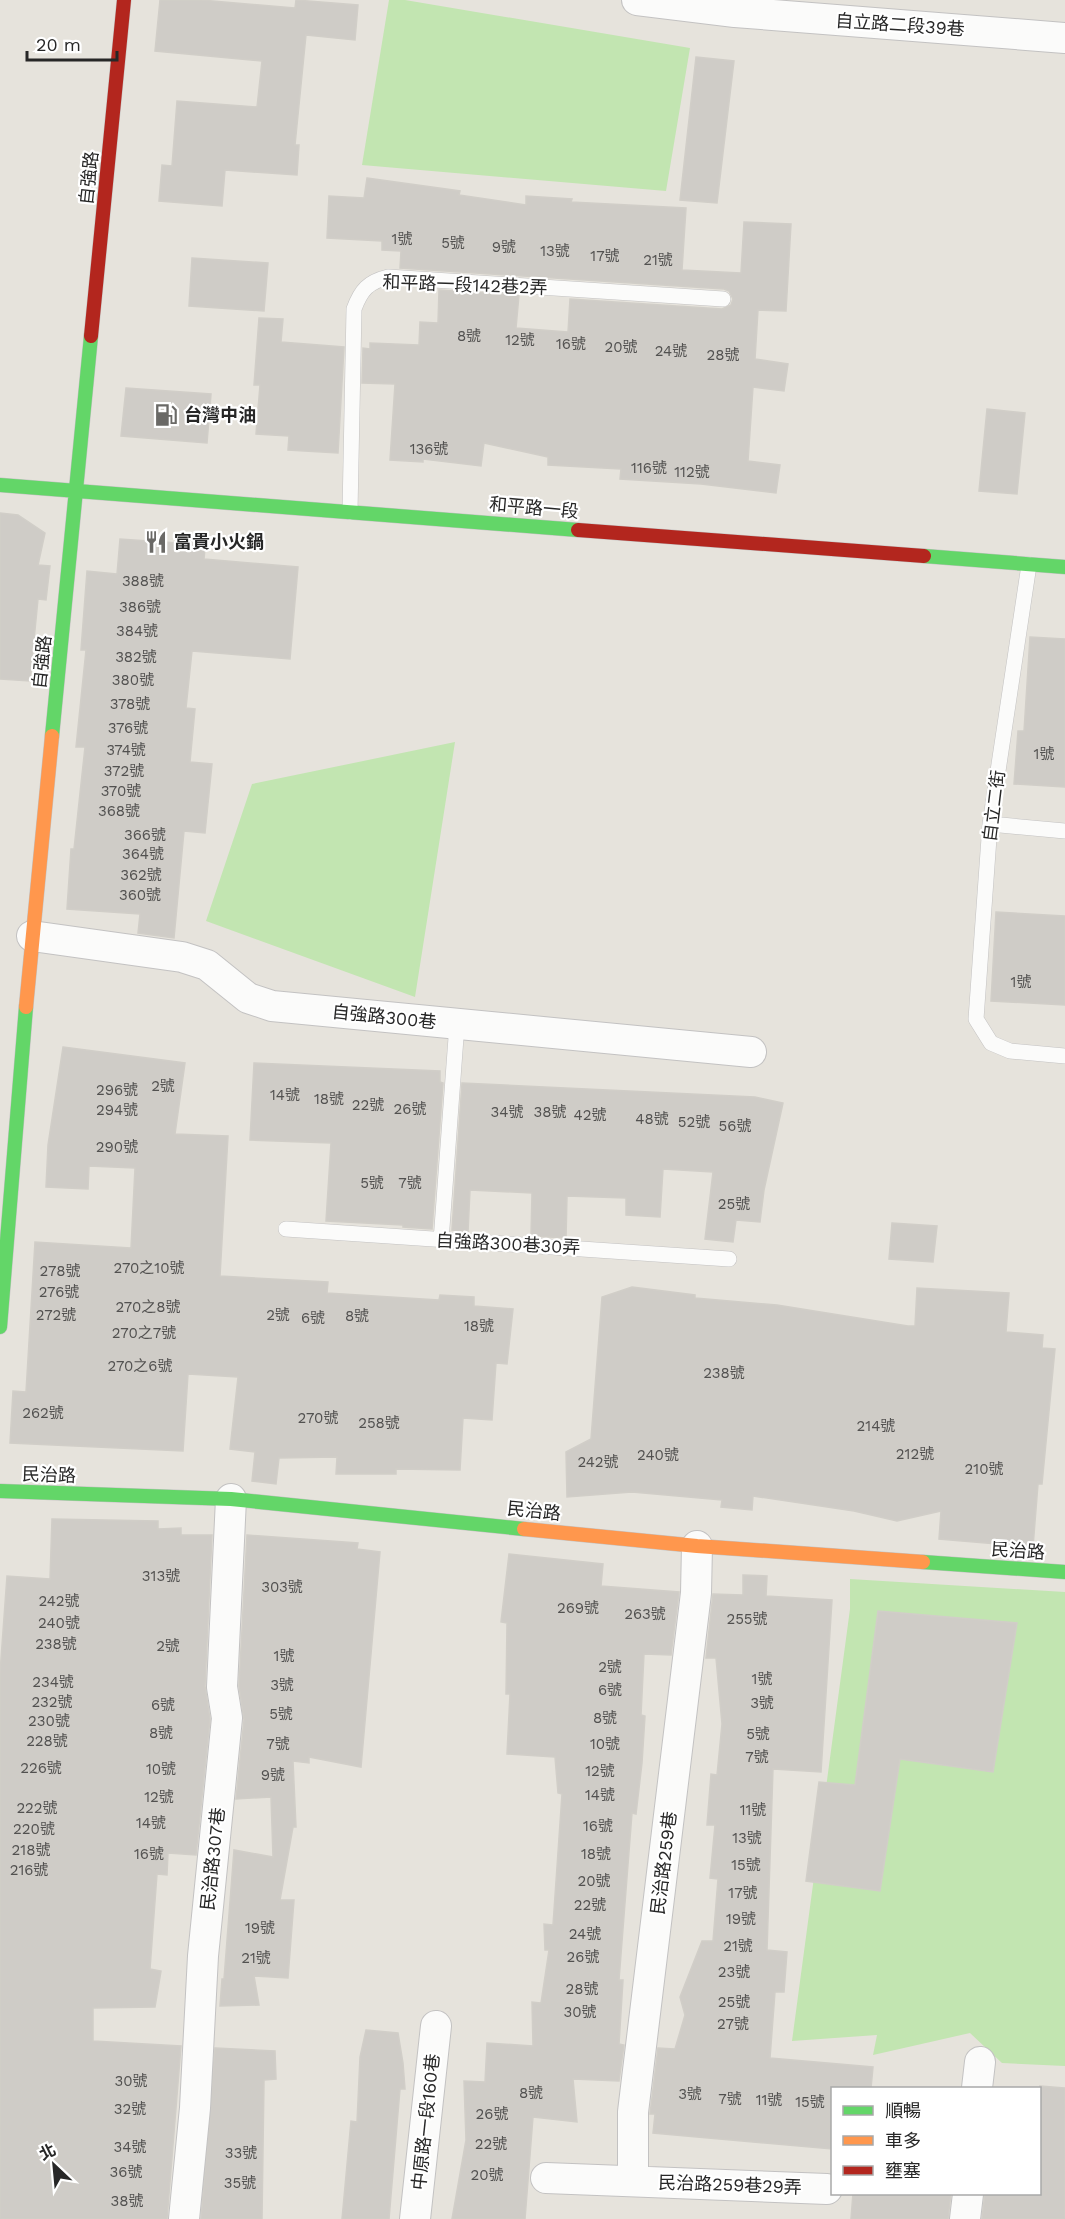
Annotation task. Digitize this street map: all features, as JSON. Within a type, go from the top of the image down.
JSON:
[{"type":"street","name":"自強路","points":[[0,1327],[32,936],[124,0]]},
{"type":"street","name":"自立路二段39巷","points":[[637,0],[736,6],[1065,38]]},
{"type":"street","name":"和平路一段","points":[[0,485],[1065,567]]},
{"type":"street","name":"自強路300巷","points":[[32,936],[182,957],[207,965],[248,998],[272,1006],[751,1052]]},
{"type":"street","name":"民治路","points":[[0,1491],[231,1499],[697,1546],[1065,1572]]},
{"type":"street","name":"民治路307巷","points":[[184,2219],[195,2108],[203,1956],[227,1718],[222,1687],[231,1499]]},
{"type":"street","name":"民治路259巷","points":[[633,2181],[633,2112],[696,1593],[697,1546]]},
{"type":"street","name":"中原路一段160巷","points":[[416,2219],[436,2026]]},
{"type":"street","name":"民治路259巷29弄","points":[[546,2178],[827,2189]]},
{"type":"street","points":[[965,2219],[968,2195]]},
{"type":"lane","name":"和平路一段142巷2弄","points":[[350,512],[354,309],[361,292],[372,281],[388,278],[723,298]]},
{"type":"lane","name":"自立二街","points":[[1029,565],[990,824],[976,1019],[991,1043],[1010,1051],[1065,1056]]},
{"type":"lane","points":[[990,824],[1065,831]]},
{"type":"lane","points":[[441,1241],[457,1024]]},
{"type":"lane","name":"自強路300巷30弄","points":[[286,1229],[729,1259]]},
{"type":"green space","points":[[389,0],[405,0],[690,48],[666,191],[362,165]]},
{"type":"green space","points":[[455,742],[415,997],[206,921],[252,784]]},
{"type":"green space","points":[[850,1579],[1065,1592],[1065,2066],[1002,2063],[970,2033],[873,2055],[877,2035],[792,2041],[850,1609]]},
{"type":"building","points":[[160,0],[201,0],[295,8],[296,0],[358,5],[355,40],[306,35],[295,145],[299,145],[297,175],[225,170],[222,206],[159,201],[162,165],[172,166],[177,101],[257,107],[262,61],[155,51]]},
{"type":"building","points":[[696,57],[734,61],[717,203],[680,200]]},
{"type":"building","points":[[367,178],[460,191],[459,195],[526,205],[526,196],[572,199],[571,202],[686,208],[682,270],[741,273],[744,222],[791,224],[786,311],[758,310],[755,359],[788,364],[784,391],[753,387],[748,461],[780,465],[776,493],[701,484],[620,479],[621,469],[548,465],[548,457],[484,443],[481,466],[423,459],[423,462],[390,460],[395,384],[362,383],[363,348],[370,349],[370,343],[419,345],[420,322],[438,323],[439,290],[519,295],[516,328],[568,332],[570,299],[722,309],[731,305],[733,299],[729,291],[724,289],[400,268],[401,251],[382,250],[382,241],[327,238],[329,196],[364,198]]},
{"type":"building","points":[[192,258],[268,263],[264,311],[189,306]]},
{"type":"building","points":[[259,318],[283,319],[281,342],[344,347],[338,453],[288,450],[289,436],[256,434],[260,385],[254,385]]},
{"type":"building","name":"台灣中油","points":[[126,388],[211,394],[207,443],[121,436]]},
{"type":"building","points":[[987,409],[1025,413],[1017,494],[979,491]]},
{"type":"building","points":[[0,513],[18,515],[45,533],[38,565],[50,566],[46,600],[38,599],[30,681],[0,679]]},
{"type":"building","points":[[179,535],[206,538],[204,559],[298,567],[290,659],[192,651],[186,708],[195,709],[190,762],[212,764],[205,833],[184,831],[174,938],[138,933],[140,914],[67,909],[71,849],[74,849],[85,747],[76,747],[86,650],[81,650],[87,571],[117,574],[120,539],[178,543]]},
{"type":"building","points":[[1030,637],[1065,639],[1065,787],[1014,784],[1018,731],[1024,731]]},
{"type":"building","points":[[996,912],[1065,916],[1065,1005],[991,1001]]},
{"type":"building","points":[[63,1047],[185,1063],[175,1134],[228,1136],[220,1276],[328,1282],[327,1293],[439,1300],[440,1295],[474,1297],[474,1306],[513,1309],[507,1364],[496,1363],[492,1420],[463,1418],[460,1470],[396,1469],[396,1474],[336,1474],[337,1457],[279,1458],[276,1484],[252,1481],[255,1452],[230,1449],[238,1377],[188,1374],[183,1451],[10,1443],[13,1391],[26,1392],[35,1242],[131,1248],[135,1168],[89,1166],[88,1189],[46,1187],[48,1145]]},
{"type":"building","points":[[254,1063],[440,1071],[440,1082],[443,1083],[432,1229],[403,1227],[403,1225],[326,1221],[331,1143],[250,1140]]},
{"type":"building","points":[[462,1083],[755,1097],[783,1103],[764,1190],[760,1222],[736,1220],[733,1242],[705,1239],[713,1172],[663,1169],[660,1217],[626,1215],[626,1198],[567,1196],[566,1238],[531,1236],[532,1193],[470,1190],[468,1232],[452,1230]]},
{"type":"building","points":[[892,1223],[937,1226],[933,1262],[889,1259]]},
{"type":"building","points":[[632,1287],[695,1295],[695,1298],[777,1305],[908,1326],[915,1326],[917,1288],[1009,1293],[1006,1332],[1043,1335],[1042,1348],[1055,1349],[1042,1484],[1038,1484],[1033,1547],[939,1539],[941,1511],[897,1521],[854,1511],[753,1496],[752,1510],[721,1507],[722,1500],[632,1492],[567,1497],[566,1452],[591,1439],[602,1297]]},
{"type":"building","points":[[52,1519],[158,1521],[158,1529],[181,1528],[181,1535],[212,1535],[205,1686],[210,1719],[196,1855],[168,1853],[167,1875],[157,1874],[150,1969],[161,1971],[155,2007],[93,2008],[93,2041],[181,2046],[167,2219],[0,2219],[0,1673],[7,1576],[50,1579]]},
{"type":"building","points":[[247,1535],[358,1543],[357,1549],[380,1552],[361,1767],[309,1757],[309,1763],[293,1761],[296,1827],[293,1827],[280,1900],[294,1900],[288,1978],[254,1976],[259,2005],[220,2006],[234,1850],[273,1857],[271,1797],[236,1799],[244,1720],[239,1686]]},
{"type":"building","points":[[509,1554],[603,1564],[601,1586],[679,1592],[671,1655],[644,1654],[641,1715],[645,1716],[642,1763],[636,1814],[632,1813],[619,1980],[623,1980],[619,2044],[624,2045],[619,2081],[573,2079],[577,2122],[533,2117],[525,2219],[452,2219],[466,2140],[464,2081],[485,2082],[487,2043],[533,2046],[532,2002],[541,2003],[549,1950],[545,1950],[544,1924],[553,1925],[562,1794],[558,1793],[555,1757],[507,1754],[510,1694],[506,1694],[507,1623],[501,1622]]},
{"type":"building","points":[[743,1575],[767,1576],[766,1596],[832,1600],[821,1772],[773,1769],[767,1950],[787,1952],[784,1992],[775,1992],[770,2058],[873,2067],[871,2087],[831,2087],[831,2149],[653,2133],[655,2114],[650,2114],[658,2048],[675,2049],[685,2015],[680,1997],[702,1941],[713,1941],[718,1879],[710,1878],[715,1825],[707,1825],[711,1774],[717,1775],[722,1724],[716,1658],[706,1658],[713,1594],[743,1595]]},
{"type":"building","points":[[878,1611],[1017,1623],[993,1772],[900,1759],[880,1891],[806,1881],[819,1782],[855,1785]]},
{"type":"building","points":[[366,2030],[398,2033],[403,2063],[405,2089],[400,2089],[389,2219],[342,2219],[351,2121],[357,2122],[360,2057]]},
{"type":"building","points":[[215,2048],[275,2051],[276,2079],[264,2080],[262,2219],[201,2219]]},
{"type":"building","points":[[1040,2087],[1065,2088],[1065,2219],[982,2219],[985,2195],[1041,2195]]},
{"type":"building","points":[[853,2195],[951,2195],[948,2219],[851,2219]]},
{"type":"traffic: fast","points":[[52,736],[91,336]]},
{"type":"traffic: fast","points":[[0,485],[578,530]]},
{"type":"traffic: fast","points":[[924,556],[1065,567]]},
{"type":"traffic: fast","points":[[0,1327],[26,1007]]},
{"type":"traffic: fast","points":[[0,1491],[231,1499],[524,1529]]},
{"type":"traffic: fast","points":[[923,1562],[1065,1572]]},
{"type":"traffic: slow","points":[[26,1007],[52,736]]},
{"type":"traffic: slow","points":[[524,1529],[697,1546],[923,1562]]},
{"type":"traffic: jam","points":[[91,336],[124,0]]},
{"type":"traffic: jam","points":[[578,530],[924,556]]},
{"type":"place","name":"台灣中油","points":[[166,415]]},
{"type":"place","name":"富貴小火鍋","points":[[156,542]]}]
